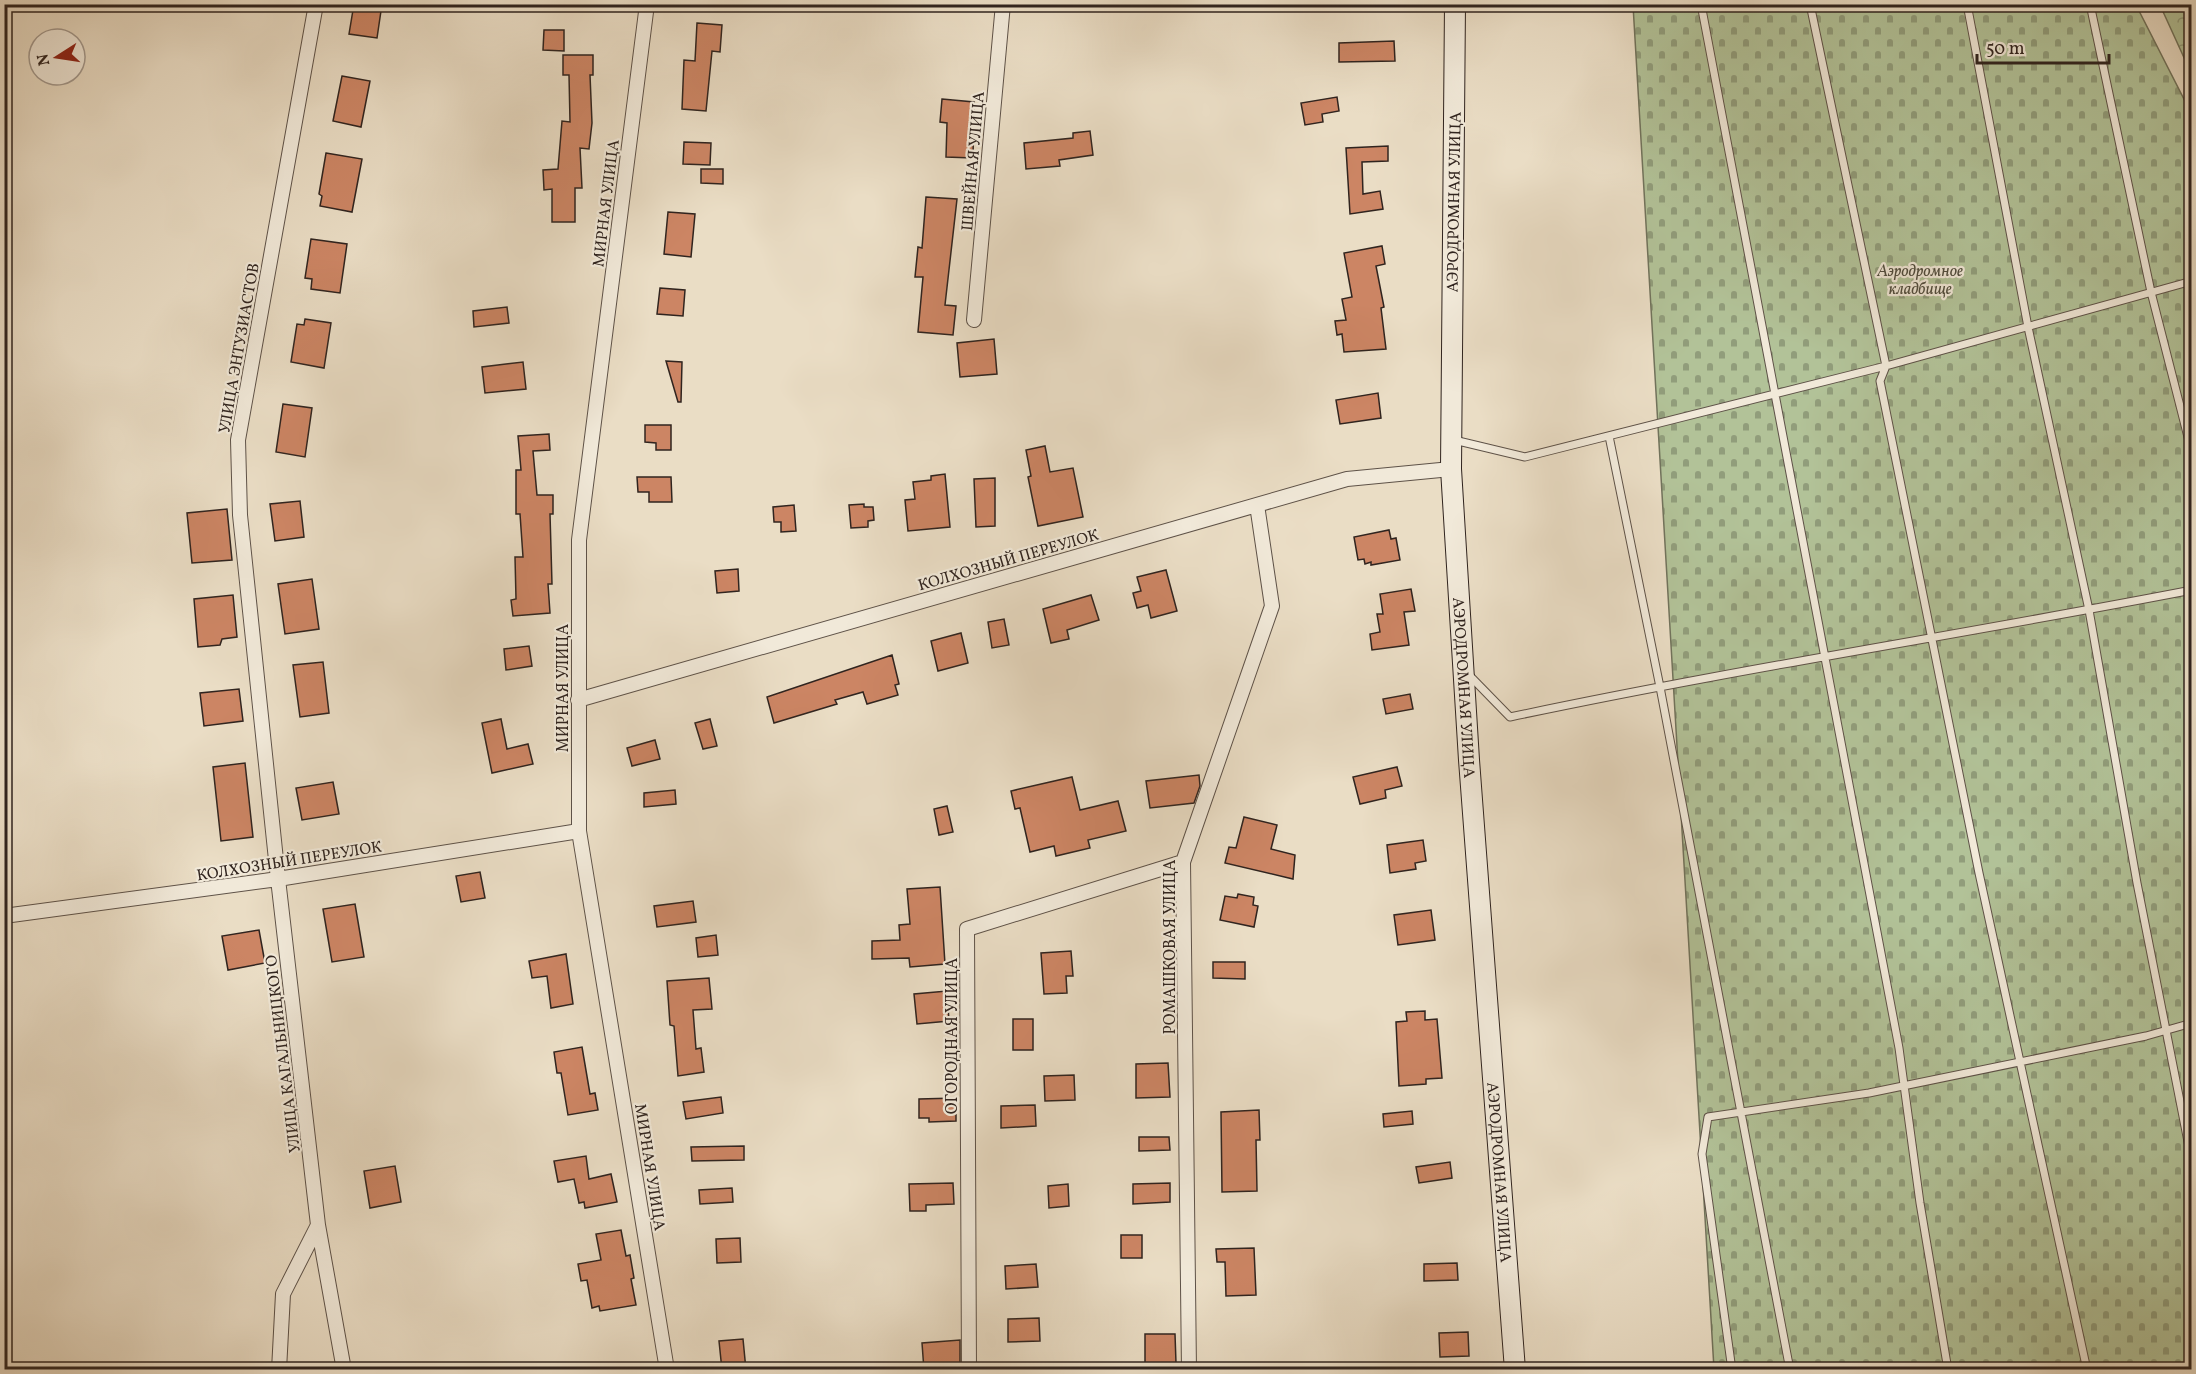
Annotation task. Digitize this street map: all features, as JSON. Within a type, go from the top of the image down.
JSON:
[{"type":"street","name":"УЛИЦА ЭНТУЗИАСТОВ","points":[[278,879],[240,515],[238,440],[316,4]]},
{"type":"street","name":"МИРНАЯ УЛИЦА","points":[[647,4],[579,540],[579,831],[667,1370]]},
{"type":"street","name":"ШВЕЙНАЯ УЛИЦА","points":[[974,320],[1003,4]]},
{"type":"street","name":"АЭРОДРОМНАЯ УЛИЦА","points":[[1455,4],[1451,469],[1515,1370]]},
{"type":"street","name":"КОЛХОЗНЫЙ ПЕРЕУЛОК","points":[[578,700],[1347,479],[1451,469]]},
{"type":"street","name":"РОМАШКОВАЯ УЛИЦА","points":[[1189,1370],[1183,862],[1272,606],[1257,505]]},
{"type":"street","name":"КОЛХОЗНЫЙ ПЕРЕУЛОК","points":[[4,916],[72,909],[278,879],[579,831]]},
{"type":"street","name":"ОГОРОДНАЯ УЛИЦА","points":[[969,1370],[967,929],[1183,862]]},
{"type":"street","name":"УЛИЦА КАГАЛЬНИЦКОГО","points":[[278,879],[318,1225],[344,1370]]},
{"type":"street","points":[[279,1370],[283,1294],[318,1225]]},
{"type":"lane","points":[[1701,4],[1899,1048],[1919,1192],[1948,1370]]},
{"type":"lane","points":[[1810,4],[1886,366],[1880,381],[1979,873],[2087,1370]]},
{"type":"lane","points":[[1967,4],[2028,327],[2089,610],[2165,1030],[2192,1162]]},
{"type":"lane","points":[[2090,4],[2151,292],[2192,453]]},
{"type":"lane","points":[[1451,439],[1525,457],[1886,366],[2192,281]]},
{"type":"lane","points":[[1610,436],[1790,1370]]},
{"type":"lane","points":[[1464,670],[1510,717],[1760,667],[1932,639],[2192,590]]},
{"type":"lane","points":[[1732,1370],[1702,1154],[1708,1117],[1903,1086],[2192,1023]]},
{"type":"green space","name":"Аэродромное кладбище","points":[[1633,5],[2136,5],[2191,113],[2191,1369],[1714,1369]]},
{"type":"green space","points":[[2160,5],[2191,5],[2191,73]]},
{"type":"building","points":[[354,4],[382,4],[377,38],[349,34]]},
{"type":"building","points":[[697,23],[722,25],[720,52],[712,51],[706,111],[682,109],[684,60],[695,61]]},
{"type":"building","points":[[544,30],[564,30],[564,51],[543,50]]},
{"type":"building","points":[[1394,41],[1395,61],[1339,62],[1339,43]]},
{"type":"building","points":[[563,55],[593,55],[593,75],[590,75],[592,123],[589,149],[580,148],[582,188],[575,188],[575,222],[552,222],[552,189],[544,190],[543,170],[558,169],[562,121],[570,122],[569,75],[563,75]]},
{"type":"building","points":[[342,76],[370,81],[361,127],[333,121]]},
{"type":"building","points":[[1337,97],[1339,111],[1322,114],[1323,122],[1305,125],[1301,103]]},
{"type":"building","points":[[942,99],[974,102],[973,158],[946,157],[947,123],[940,122]]},
{"type":"building","points":[[1090,131],[1093,155],[1059,160],[1060,166],[1026,169],[1024,143],[1073,138],[1073,133]]},
{"type":"building","points":[[684,142],[711,143],[710,165],[683,164]]},
{"type":"building","points":[[1388,146],[1388,161],[1362,162],[1363,194],[1380,191],[1383,209],[1350,214],[1346,148]]},
{"type":"building","points":[[326,153],[362,159],[352,212],[320,206],[322,196],[319,194]]},
{"type":"building","points":[[701,169],[723,169],[723,184],[701,183]]},
{"type":"building","points":[[926,197],[957,199],[945,305],[956,306],[953,335],[918,332],[923,277],[915,277],[918,247],[922,248]]},
{"type":"building","points":[[668,212],[695,214],[691,257],[664,254]]},
{"type":"building","points":[[311,239],[347,244],[340,293],[311,289],[312,279],[305,278]]},
{"type":"building","points":[[1382,246],[1385,264],[1376,266],[1384,307],[1381,308],[1386,349],[1344,352],[1342,334],[1337,335],[1335,321],[1346,320],[1342,299],[1352,297],[1344,253]]},
{"type":"building","points":[[660,288],[685,290],[683,316],[657,314]]},
{"type":"building","points":[[507,307],[509,323],[474,327],[473,311]]},
{"type":"building","points":[[305,319],[331,323],[324,368],[291,362],[297,324],[304,325]]},
{"type":"building","points":[[994,339],[997,374],[960,377],[957,343]]},
{"type":"building","points":[[666,361],[682,362],[681,402],[678,402]]},
{"type":"building","points":[[523,362],[526,389],[485,393],[482,367]]},
{"type":"building","points":[[1378,393],[1381,418],[1340,424],[1336,400]]},
{"type":"building","points":[[283,404],[312,408],[305,457],[276,452]]},
{"type":"building","points":[[645,425],[671,425],[671,450],[656,450],[656,443],[645,442]]},
{"type":"building","points":[[549,434],[550,450],[533,451],[537,495],[553,495],[553,514],[550,514],[552,584],[548,584],[550,613],[513,616],[511,600],[516,599],[515,557],[523,557],[520,514],[516,514],[516,470],[521,470],[518,436]]},
{"type":"building","points":[[1045,446],[1050,472],[1073,468],[1083,517],[1038,526],[1028,477],[1031,476],[1026,450]]},
{"type":"building","points":[[945,474],[950,527],[908,531],[905,500],[915,499],[913,482],[931,480],[931,476]]},
{"type":"building","points":[[637,477],[671,477],[672,502],[649,502],[649,492],[638,492]]},
{"type":"building","points":[[995,478],[995,526],[976,527],[974,479]]},
{"type":"building","points":[[300,501],[304,537],[275,541],[270,504]]},
{"type":"building","points":[[864,504],[864,507],[873,507],[874,520],[868,521],[868,527],[851,528],[849,505]]},
{"type":"building","points":[[794,505],[796,531],[781,532],[781,522],[774,522],[773,507]]},
{"type":"building","points":[[227,509],[232,560],[192,563],[187,513]]},
{"type":"building","points":[[1389,530],[1391,539],[1396,538],[1400,560],[1371,565],[1371,562],[1365,564],[1364,559],[1358,560],[1354,537]]},
{"type":"building","points":[[738,569],[739,591],[717,593],[715,571]]},
{"type":"building","points":[[1166,570],[1177,611],[1151,618],[1148,605],[1137,608],[1133,593],[1141,591],[1137,577]]},
{"type":"building","points":[[312,579],[319,629],[285,634],[278,584]]},
{"type":"building","points":[[1411,589],[1415,611],[1404,612],[1409,645],[1372,650],[1370,634],[1380,632],[1377,614],[1383,614],[1380,594]]},
{"type":"building","points":[[233,595],[237,637],[222,639],[220,645],[198,647],[194,599]]},
{"type":"building","points":[[1091,595],[1099,620],[1067,630],[1069,639],[1051,643],[1043,609]]},
{"type":"building","points":[[1004,619],[1009,645],[992,648],[988,622]]},
{"type":"building","points":[[961,633],[968,663],[938,671],[931,641]]},
{"type":"building","points":[[529,646],[532,666],[506,670],[504,649]]},
{"type":"building","points":[[892,655],[899,684],[895,685],[898,695],[867,704],[863,692],[835,700],[837,704],[774,723],[767,697]]},
{"type":"building","points":[[323,662],[329,713],[300,717],[293,665]]},
{"type":"building","points":[[239,689],[243,721],[204,726],[200,693]]},
{"type":"building","points":[[1410,694],[1413,709],[1386,714],[1383,699]]},
{"type":"building","points":[[501,719],[507,749],[528,744],[533,764],[492,773],[482,723]]},
{"type":"building","points":[[710,719],[717,746],[703,749],[695,723]]},
{"type":"building","points":[[655,740],[660,759],[632,766],[627,748]]},
{"type":"building","points":[[245,763],[253,837],[221,841],[213,767]]},
{"type":"building","points":[[1397,767],[1402,786],[1385,790],[1386,798],[1360,804],[1353,777]]},
{"type":"building","points":[[1199,775],[1200,786],[1194,803],[1150,808],[1146,781]]},
{"type":"building","points":[[1072,777],[1080,810],[1118,801],[1126,831],[1088,840],[1090,848],[1056,856],[1054,846],[1030,852],[1020,808],[1015,809],[1011,791]]},
{"type":"building","points":[[333,782],[339,814],[302,820],[296,788]]},
{"type":"building","points":[[675,790],[676,804],[644,807],[644,793]]},
{"type":"building","points":[[947,806],[953,832],[939,835],[934,809]]},
{"type":"building","points":[[1244,817],[1277,825],[1271,849],[1295,855],[1293,879],[1225,863],[1229,847],[1236,848]]},
{"type":"building","points":[[1423,840],[1426,861],[1415,863],[1416,869],[1390,873],[1387,845]]},
{"type":"building","points":[[480,872],[485,898],[461,902],[456,876]]},
{"type":"building","points":[[940,887],[945,964],[910,967],[909,958],[872,959],[872,941],[900,940],[899,925],[910,924],[907,889]]},
{"type":"building","points":[[1238,894],[1254,897],[1253,905],[1258,906],[1254,927],[1220,920],[1225,896],[1237,898]]},
{"type":"building","points":[[693,901],[696,922],[657,927],[654,906]]},
{"type":"building","points":[[355,904],[364,957],[332,962],[323,909]]},
{"type":"building","points":[[1431,910],[1435,940],[1398,945],[1394,915]]},
{"type":"building","points":[[259,930],[265,963],[228,970],[222,936]]},
{"type":"building","points":[[716,935],[718,955],[698,957],[696,938]]},
{"type":"building","points":[[1071,951],[1073,976],[1066,976],[1067,993],[1044,994],[1041,953]]},
{"type":"building","points":[[566,954],[573,1004],[551,1008],[547,976],[532,978],[529,961]]},
{"type":"building","points":[[1213,962],[1245,962],[1245,979],[1213,978]]},
{"type":"building","points":[[709,978],[712,1009],[693,1010],[696,1049],[701,1048],[704,1072],[678,1076],[674,1026],[670,1025],[667,981]]},
{"type":"building","points":[[947,991],[949,1021],[917,1024],[914,994]]},
{"type":"building","points":[[1425,1011],[1425,1020],[1437,1019],[1442,1078],[1426,1079],[1426,1084],[1399,1086],[1396,1022],[1407,1021],[1406,1012]]},
{"type":"building","points":[[1013,1019],[1033,1019],[1033,1050],[1013,1050]]},
{"type":"building","points":[[582,1047],[590,1094],[595,1093],[598,1110],[568,1115],[561,1073],[557,1073],[554,1052]]},
{"type":"building","points":[[1168,1063],[1170,1097],[1136,1098],[1136,1064]]},
{"type":"building","points":[[1074,1075],[1075,1100],[1045,1101],[1044,1076]]},
{"type":"building","points":[[721,1097],[723,1113],[686,1119],[683,1102]]},
{"type":"building","points":[[956,1098],[956,1121],[929,1122],[929,1118],[919,1118],[919,1099]]},
{"type":"building","points":[[1035,1105],[1036,1126],[1001,1128],[1001,1106]]},
{"type":"building","points":[[1259,1110],[1260,1140],[1256,1140],[1257,1191],[1222,1192],[1221,1112]]},
{"type":"building","points":[[1412,1111],[1413,1124],[1384,1127],[1383,1114]]},
{"type":"building","points":[[1139,1137],[1169,1137],[1170,1150],[1139,1151]]},
{"type":"building","points":[[744,1146],[744,1160],[692,1161],[691,1147]]},
{"type":"building","points":[[586,1156],[589,1179],[611,1174],[617,1202],[585,1208],[584,1202],[579,1203],[574,1179],[558,1182],[554,1161]]},
{"type":"building","points":[[1450,1162],[1452,1178],[1419,1183],[1416,1167]]},
{"type":"building","points":[[395,1166],[401,1202],[370,1208],[364,1171]]},
{"type":"building","points":[[953,1183],[954,1204],[926,1205],[926,1211],[910,1211],[909,1184]]},
{"type":"building","points":[[1170,1183],[1170,1202],[1133,1204],[1133,1184]]},
{"type":"building","points":[[1068,1184],[1069,1206],[1049,1208],[1048,1186]]},
{"type":"building","points":[[732,1188],[733,1202],[700,1204],[699,1190]]},
{"type":"building","points":[[621,1230],[626,1256],[630,1255],[634,1278],[631,1279],[636,1305],[600,1311],[599,1306],[592,1308],[587,1280],[581,1281],[578,1264],[601,1260],[596,1234]]},
{"type":"building","points":[[1121,1235],[1142,1235],[1142,1258],[1121,1258]]},
{"type":"building","points":[[740,1238],[741,1262],[717,1263],[716,1239]]},
{"type":"building","points":[[1254,1248],[1256,1295],[1226,1296],[1225,1262],[1217,1262],[1216,1249]]},
{"type":"building","points":[[1457,1263],[1458,1280],[1424,1281],[1424,1264]]},
{"type":"building","points":[[1036,1264],[1038,1287],[1006,1289],[1005,1266]]},
{"type":"building","points":[[1039,1318],[1040,1341],[1008,1342],[1008,1319]]},
{"type":"building","points":[[1468,1332],[1469,1356],[1440,1357],[1439,1333]]},
{"type":"building","points":[[1145,1334],[1175,1334],[1176,1363],[1145,1364]]},
{"type":"building","points":[[743,1339],[746,1370],[722,1370],[719,1341]]},
{"type":"building","points":[[960,1340],[960,1370],[924,1370],[922,1343]]}]
